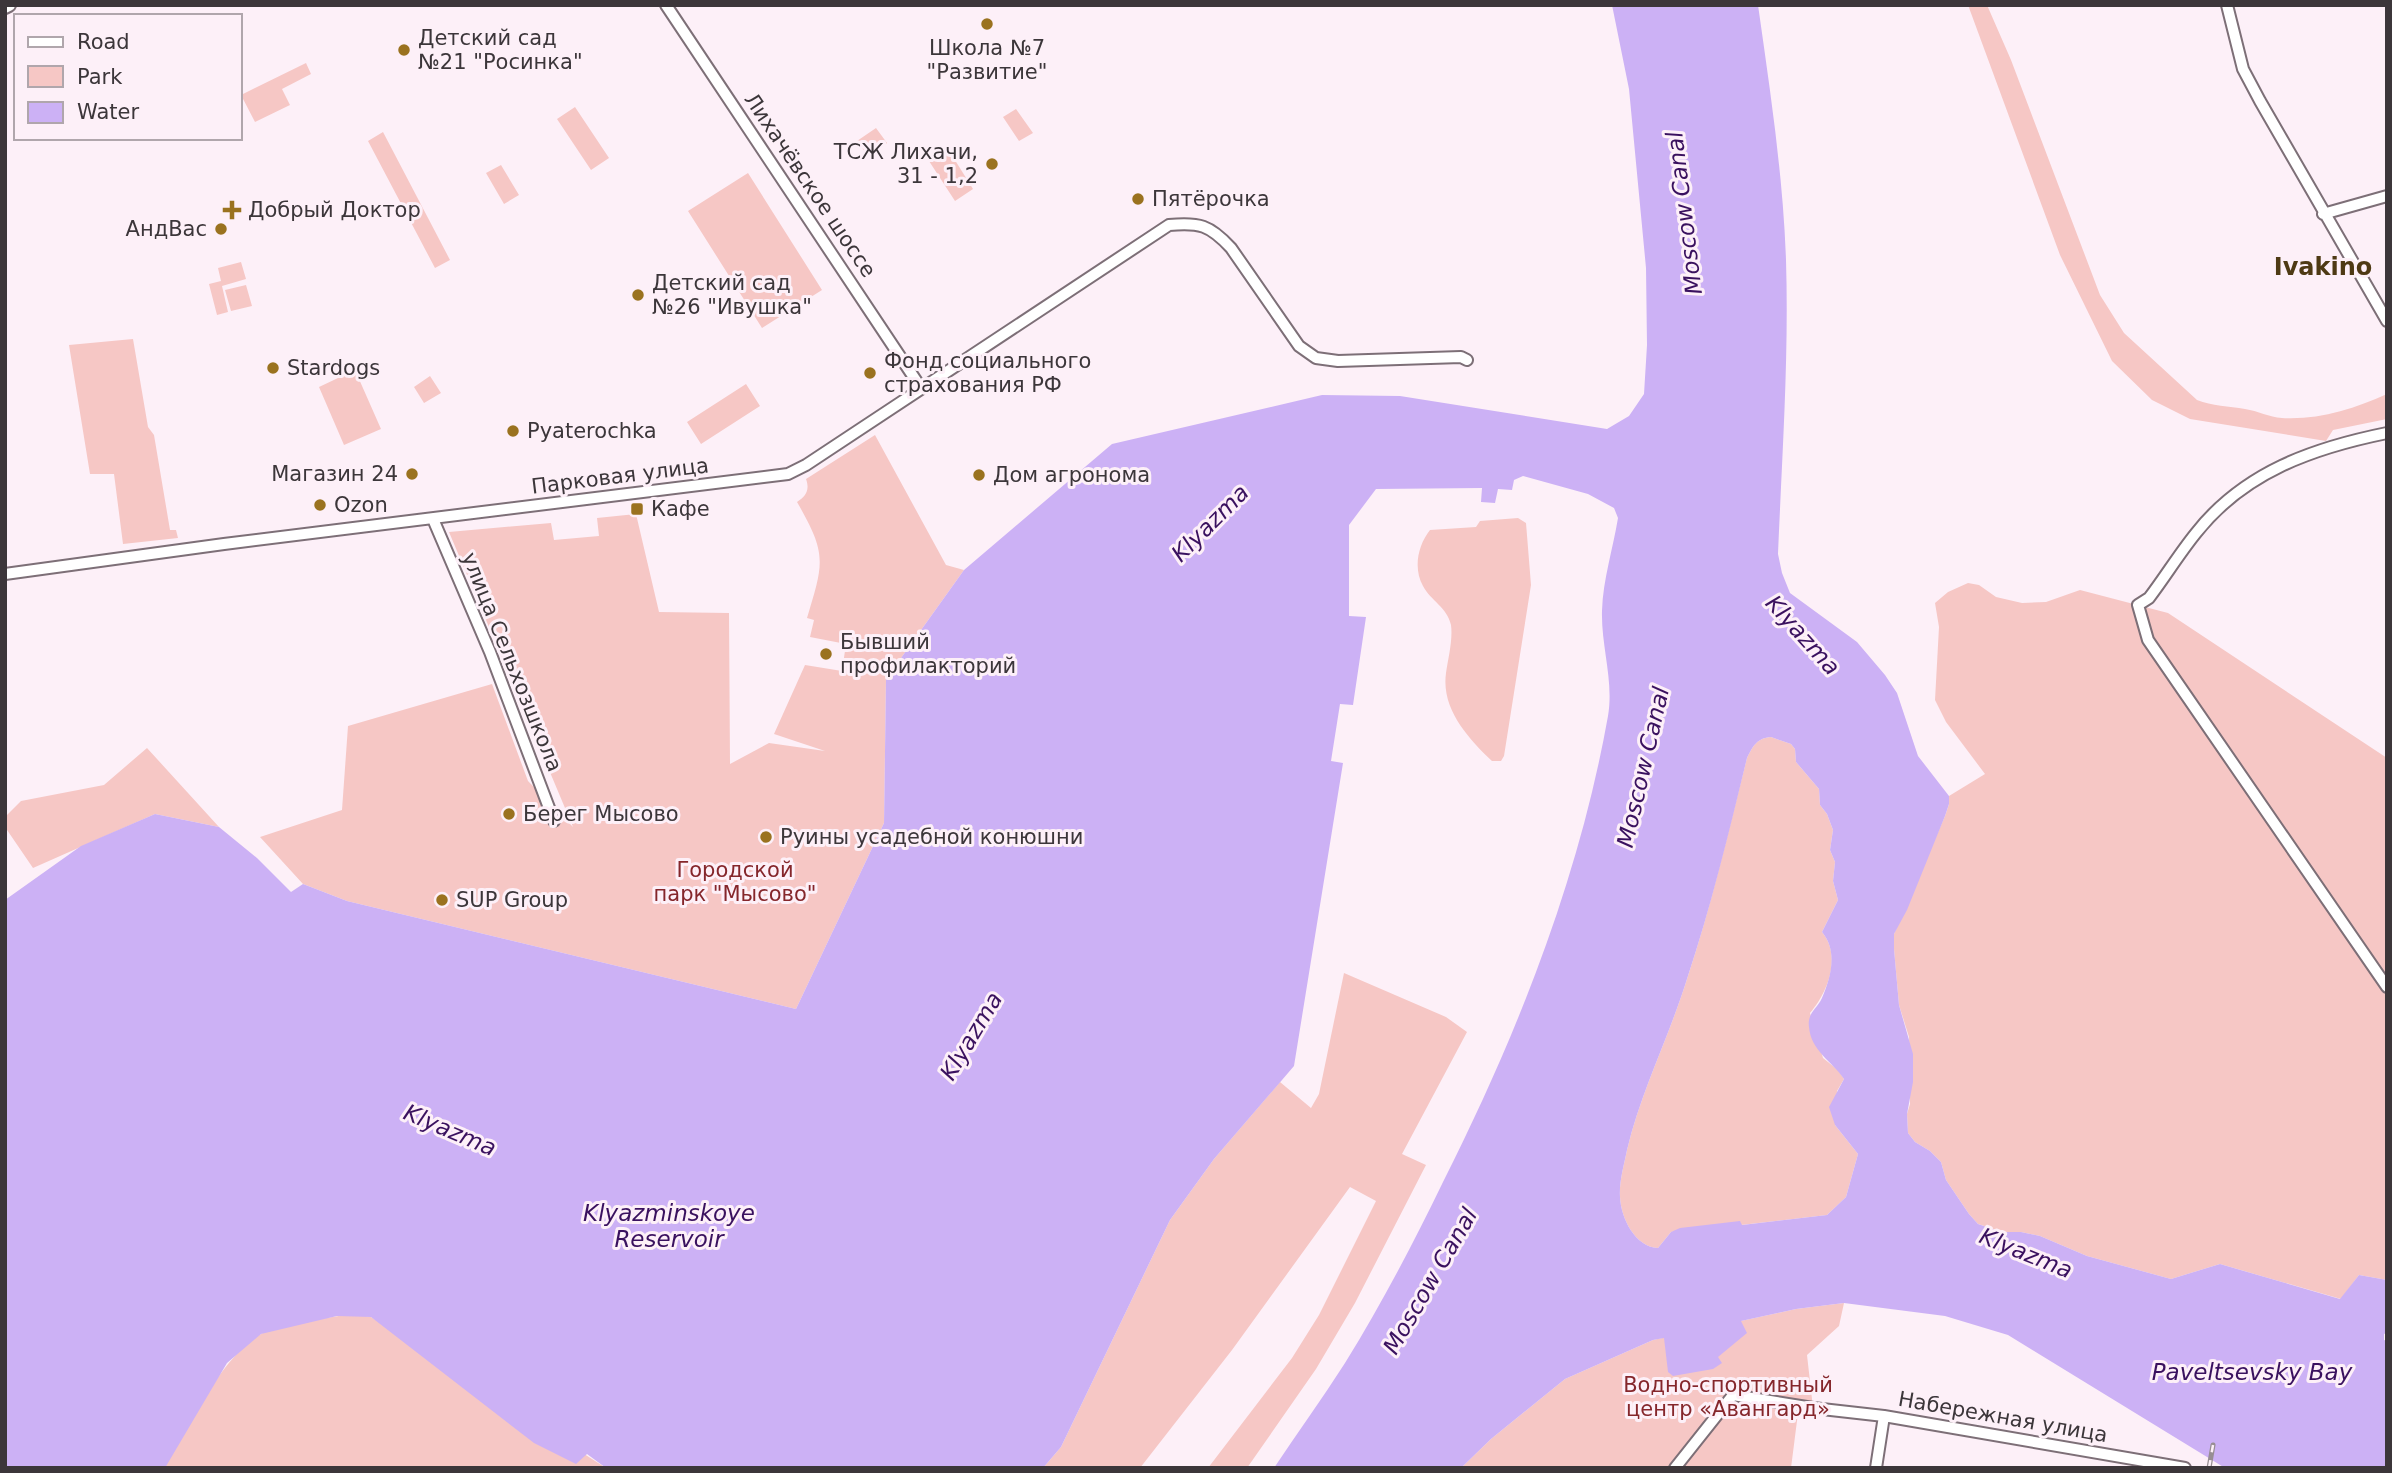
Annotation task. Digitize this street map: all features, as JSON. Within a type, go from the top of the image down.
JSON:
[{"type":"street","name":"Лихачёвское шоссе","points":[[666,5],[921,388]]},
{"type":"street","points":[[2227,5],[2243,68],[2323,214],[2387,321]]},
{"type":"street","points":[[2323,214],[2387,196]]},
{"type":"street","name":"Парковая улица","points":[[5,574],[788,474],[800,469],[1169,225],[1202,225],[1218,234],[1231,248],[1299,346],[1316,358],[1338,361],[1461,357],[1467,360]]},
{"type":"street","points":[[2387,433],[2335,445],[2282,464],[2234,493],[2196,533],[2149,598],[2138,605],[2148,640],[2387,987]]},
{"type":"street","name":"улица Сельхозшкола","points":[[433,519],[490,652],[554,821]]},
{"type":"street","name":"Набережная улица","points":[[1675,1468],[1734,1395],[1884,1416],[2185,1468]]},
{"type":"street","points":[[1876,1468],[1884,1416]]},
{"type":"green space","points":[[1968,5],[1987,5],[2011,60],[2100,295],[2124,333],[2197,400],[2203,402],[2277,417],[2296,418],[2336,412],[2387,394],[2387,419],[2333,430],[2326,441],[2190,419],[2152,400],[2112,361],[2060,255]]},
{"type":"green space","points":[[306,63],[311,74],[282,89],[290,105],[255,122],[242,95]]},
{"type":"green space","points":[[575,107],[609,158],[591,170],[557,119]]},
{"type":"green space","points":[[1016,109],[1033,133],[1019,141],[1003,117]]},
{"type":"green space","points":[[876,128],[887,143],[868,156],[857,141]]},
{"type":"green space","points":[[383,132],[450,260],[435,268],[368,141]]},
{"type":"green space","points":[[948,149],[973,189],[955,201],[929,161]]},
{"type":"green space","points":[[501,165],[519,195],[504,204],[486,173]]},
{"type":"green space","points":[[748,173],[822,290],[762,328],[688,211]]},
{"type":"green space","points":[[241,262],[246,279],[222,286],[228,312],[217,315],[209,284],[221,281],[218,268]]},
{"type":"green space","points":[[246,285],[252,306],[231,311],[225,290]]},
{"type":"green space","points":[[133,339],[148,427],[154,435],[170,530],[176,530],[178,538],[123,544],[114,474],[90,474],[69,345]]},
{"type":"green space","points":[[355,370],[381,429],[344,445],[319,387]]},
{"type":"green space","points":[[430,376],[441,393],[424,403],[414,387]]},
{"type":"green space","points":[[746,384],[760,406],[701,444],[687,422]]},
{"type":"green space","name":"Городской парк \"Мысово\"","points":[[875,435],[946,565],[964,570],[886,679],[884,823],[796,1009],[347,901],[303,884],[260,837],[342,810],[348,726],[492,684],[528,781],[573,827],[449,532],[551,523],[554,540],[599,536],[597,518],[636,514],[659,612],[729,613],[730,764],[769,743],[825,751],[774,734],[805,665],[842,671],[846,644],[810,637],[814,620],[807,618],[817,584],[820,558],[814,534],[797,502],[806,492],[806,479]]},
{"type":"green space","points":[[1518,518],[1526,523],[1531,585],[1504,756],[1501,761],[1492,761],[1466,733],[1452,711],[1446,686],[1451,625],[1446,613],[1423,586],[1418,572],[1418,557],[1430,530],[1476,527],[1480,521]]},
{"type":"green space","points":[[1968,583],[1979,585],[1996,597],[2022,603],[2046,602],[2080,590],[2168,613],[2387,758],[2387,1280],[2359,1275],[2341,1299],[2220,1264],[2171,1279],[2087,1256],[2040,1236],[2002,1232],[1978,1224],[1946,1180],[1941,1162],[1915,1142],[1908,1133],[1909,1037],[1899,1005],[1894,934],[1945,816],[1949,796],[1985,774],[1946,722],[1935,700],[1939,627],[1935,603],[1948,592]]},
{"type":"green space","points":[[1771,737],[1791,744],[1795,749],[1796,762],[1819,789],[1820,805],[1833,830],[1830,850],[1835,862],[1833,881],[1838,900],[1822,932],[1828,942],[1832,963],[1827,984],[1810,1013],[1823,1058],[1838,1070],[1844,1079],[1837,1091],[1835,1125],[1858,1154],[1846,1197],[1827,1215],[1741,1225],[1740,1222],[1671,1232],[1658,1248],[1642,1243],[1623,1214],[1620,1185],[1627,1150],[1696,952],[1747,758],[1756,743]]},
{"type":"green space","points":[[147,748],[219,827],[155,814],[33,868],[5,827],[5,817],[21,801],[104,785]]},
{"type":"green space","points":[[1344,973],[1446,1017],[1467,1032],[1402,1154],[1426,1165],[1355,1303],[1316,1369],[1247,1468],[1208,1468],[1292,1358],[1319,1315],[1376,1201],[1350,1187],[1232,1350],[1140,1468],[1043,1468],[1061,1447],[1170,1220],[1214,1159],[1280,1082],[1311,1108],[1319,1094]]},
{"type":"green space","name":"Водно-спортивный центр «Авангард»","points":[[1844,1303],[1839,1326],[1807,1355],[1813,1408],[1798,1413],[1791,1468],[1461,1468],[1491,1439],[1565,1379],[1653,1340],[1796,1309]]},
{"type":"green space","points":[[355,1314],[371,1317],[606,1468],[163,1468],[206,1395],[247,1344],[261,1334],[280,1327]]},
{"type":"water","name":"Klyazminskoye Reservoir","points":[[1612,5],[1758,5],[1779,164],[1786,260],[1786,370],[1778,554],[1782,573],[1790,593],[1857,642],[1885,675],[1897,693],[1918,756],[1949,796],[1945,816],[1907,910],[1894,934],[1899,1005],[1913,1054],[1913,1082],[1907,1114],[1908,1133],[1915,1142],[1941,1162],[1946,1180],[1978,1224],[2001,1232],[2040,1236],[2087,1256],[2171,1279],[2220,1264],[2340,1299],[2359,1275],[2387,1280],[2387,1333],[2384,1334],[2384,1340],[2387,1341],[2387,1468],[2225,1468],[2008,1335],[1945,1316],[1844,1303],[1796,1309],[1741,1321],[1747,1333],[1718,1357],[1722,1363],[1713,1369],[1673,1376],[1668,1372],[1664,1338],[1653,1340],[1565,1379],[1491,1439],[1461,1468],[1274,1468],[1371,1319],[1470,1126],[1520,1013],[1542,955],[1563,896],[1596,777],[1609,703],[1602,624],[1603,599],[1618,518],[1614,508],[1588,494],[1523,476],[1514,480],[1512,490],[1498,489],[1495,503],[1481,502],[1482,488],[1376,489],[1349,525],[1349,616],[1366,617],[1353,705],[1340,704],[1331,761],[1343,763],[1294,1066],[1214,1159],[1170,1220],[1061,1447],[1043,1468],[606,1468],[587,1454],[576,1464],[534,1443],[371,1317],[337,1316],[261,1334],[227,1363],[165,1468],[5,1468],[5,900],[81,846],[155,814],[219,827],[257,858],[291,892],[303,884],[347,901],[796,1009],[884,823],[886,679],[964,570],[1112,444],[1322,395],[1400,396],[1607,429],[1629,416],[1644,394],[1647,345],[1646,268],[1629,89]],"holes":[[[1771,737],[1791,744],[1795,749],[1796,762],[1819,789],[1820,805],[1833,830],[1830,850],[1835,862],[1833,881],[1838,900],[1822,932],[1830,947],[1830,973],[1820,1002],[1809,1022],[1814,1043],[1844,1079],[1829,1107],[1835,1125],[1858,1154],[1846,1197],[1827,1215],[1742,1225],[1740,1221],[1680,1228],[1671,1232],[1658,1248],[1650,1246],[1642,1243],[1631,1230],[1621,1205],[1621,1179],[1633,1128],[1696,952],[1747,758],[1756,743],[1762,739]]]},
{"type":"railway","points":[[2209,1468],[2213,1445]]},
{"type":"place","name":"Школа №7 \"Развитие\"","points":[[987,24]]},
{"type":"place","name":"Детский сад №21 \"Росинка\"","points":[[404,50]]},
{"type":"place","name":"ТСЖ Лихачи, 31 - 1,2","points":[[992,164]]},
{"type":"place","name":"Пятёрочка","points":[[1138,199]]},
{"type":"place","name":"Добрый Доктор","points":[[232,210]]},
{"type":"place","name":"АндВас","points":[[221,229]]},
{"type":"place","name":"Детский сад №26 \"Ивушка\"","points":[[638,295]]},
{"type":"place","name":"Stardogs","points":[[273,368]]},
{"type":"place","name":"Фонд социального страхования РФ","points":[[870,373]]},
{"type":"place","name":"Pyaterochka","points":[[513,431]]},
{"type":"place","name":"Магазин 24","points":[[412,474]]},
{"type":"place","name":"Дом агронома","points":[[979,475]]},
{"type":"place","name":"Ozon","points":[[320,505]]},
{"type":"place","name":"Кафе","points":[[637,509]]},
{"type":"place","name":"Бывший профилакторий","points":[[826,654]]},
{"type":"place","name":"Берег Мысово","points":[[509,814]]},
{"type":"place","name":"Руины усадебной конюшни","points":[[766,837]]},
{"type":"place","name":"SUP Group","points":[[442,900]]},
{"type":"district","name":"Ivakino","points":[[2323,267]]},
{"type":"water label","name":"Moscow Canal","points":[[1684,213]]},
{"type":"water label","name":"Klyazma","points":[[1210,523]]},
{"type":"water label","name":"Klyazma","points":[[1803,635]]},
{"type":"water label","name":"Moscow Canal","points":[[1643,767]]},
{"type":"water label","name":"Klyazma","points":[[971,1036]]},
{"type":"water label","name":"Klyazma","points":[[450,1130]]},
{"type":"water label","name":"Klyazma","points":[[2026,1253]]},
{"type":"water label","name":"Moscow Canal","points":[[1430,1281]]},
{"type":"water label","name":"Paveltsevsky Bay","points":[[2252,1372]]}]
